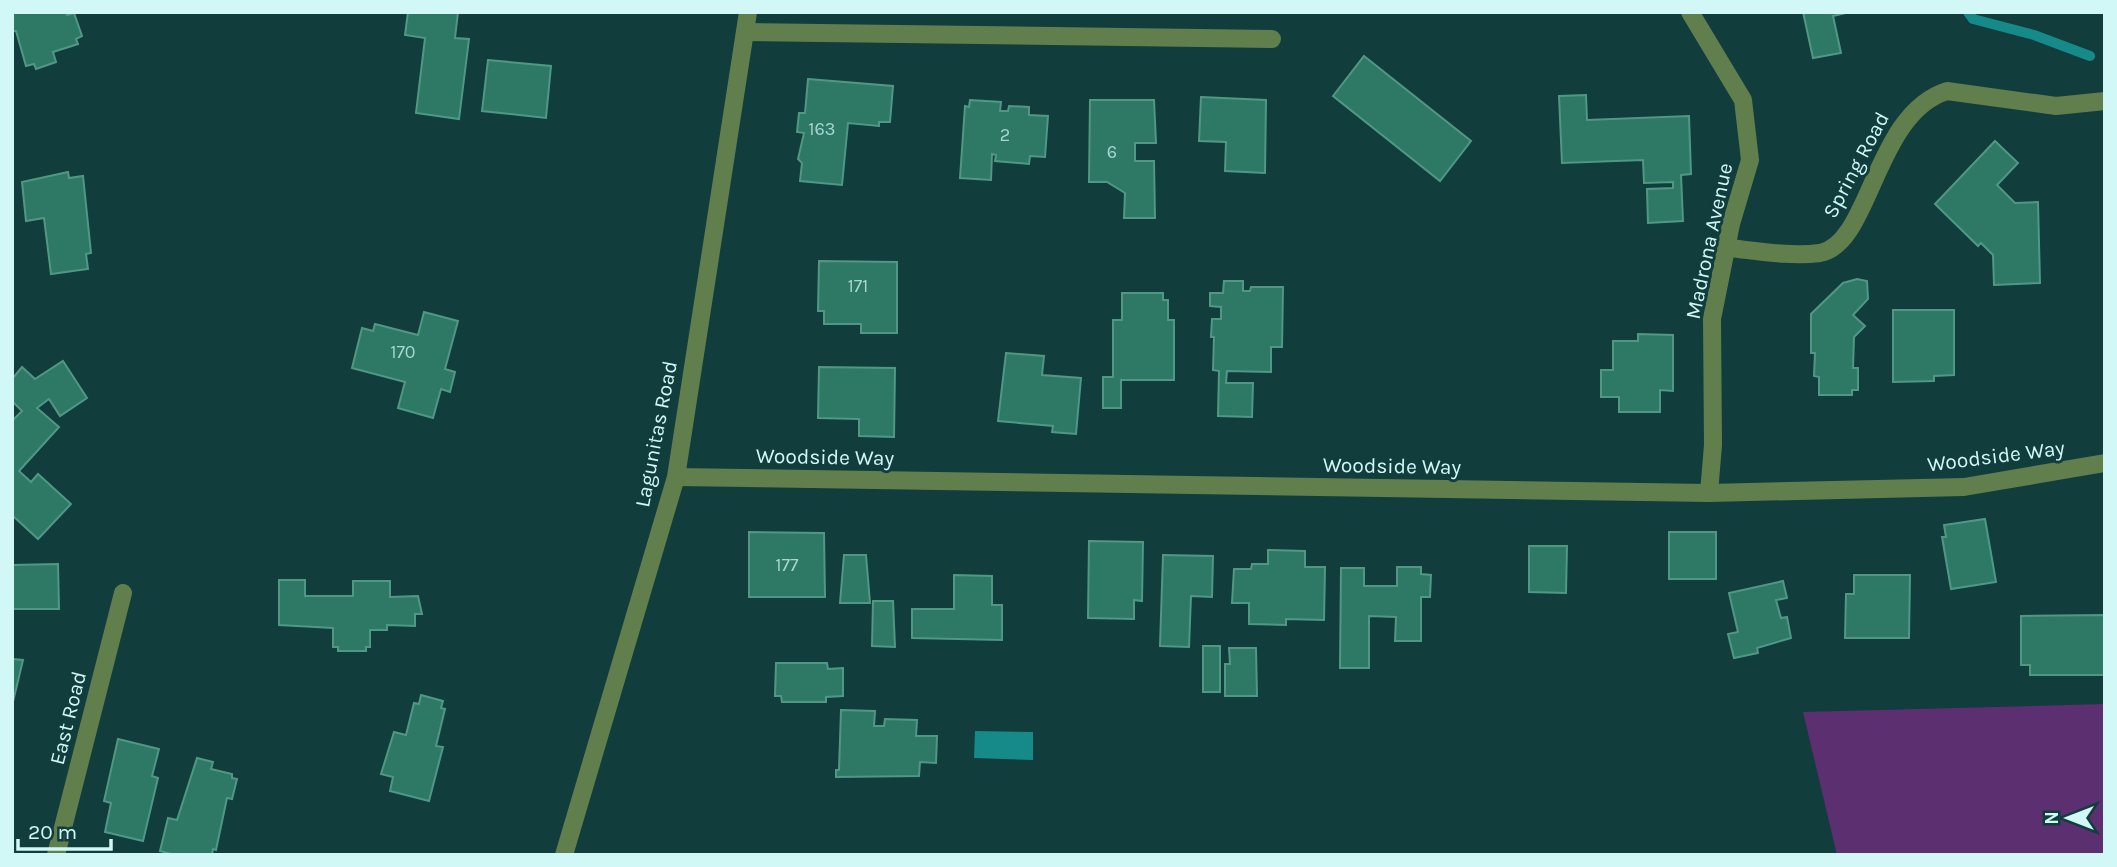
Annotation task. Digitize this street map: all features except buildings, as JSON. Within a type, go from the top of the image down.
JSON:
[{"type":"street","name":"Lagunitas Road","points":[[564,855],[676,477],[748,12]]},
{"type":"street","name":"Madrona Avenue","points":[[1690,12],[1743,100],[1750,160],[1731,224],[1729,248],[1712,319],[1713,445],[1709,493]]},
{"type":"street","points":[[746,32],[1272,39]]},
{"type":"street","name":"Spring Road","points":[[1729,248],[1822,253],[1840,241],[1855,222],[1890,143],[1911,112],[1930,96],[1947,91],[2056,106],[2105,101]]},
{"type":"street","name":"Woodside Way","points":[[676,477],[1709,493],[1964,487],[2105,463]]},
{"type":"street","name":"East Road","points":[[56,855],[123,593]]},
{"type":"shaded area","points":[[2105,704],[2105,855],[1837,855],[1803,712]]},
{"type":"water","points":[[975,731],[1033,732],[1033,760],[974,758]]},
{"type":"waterway","points":[[1968,12],[1973,19],[2034,35],[2090,56]]}]
